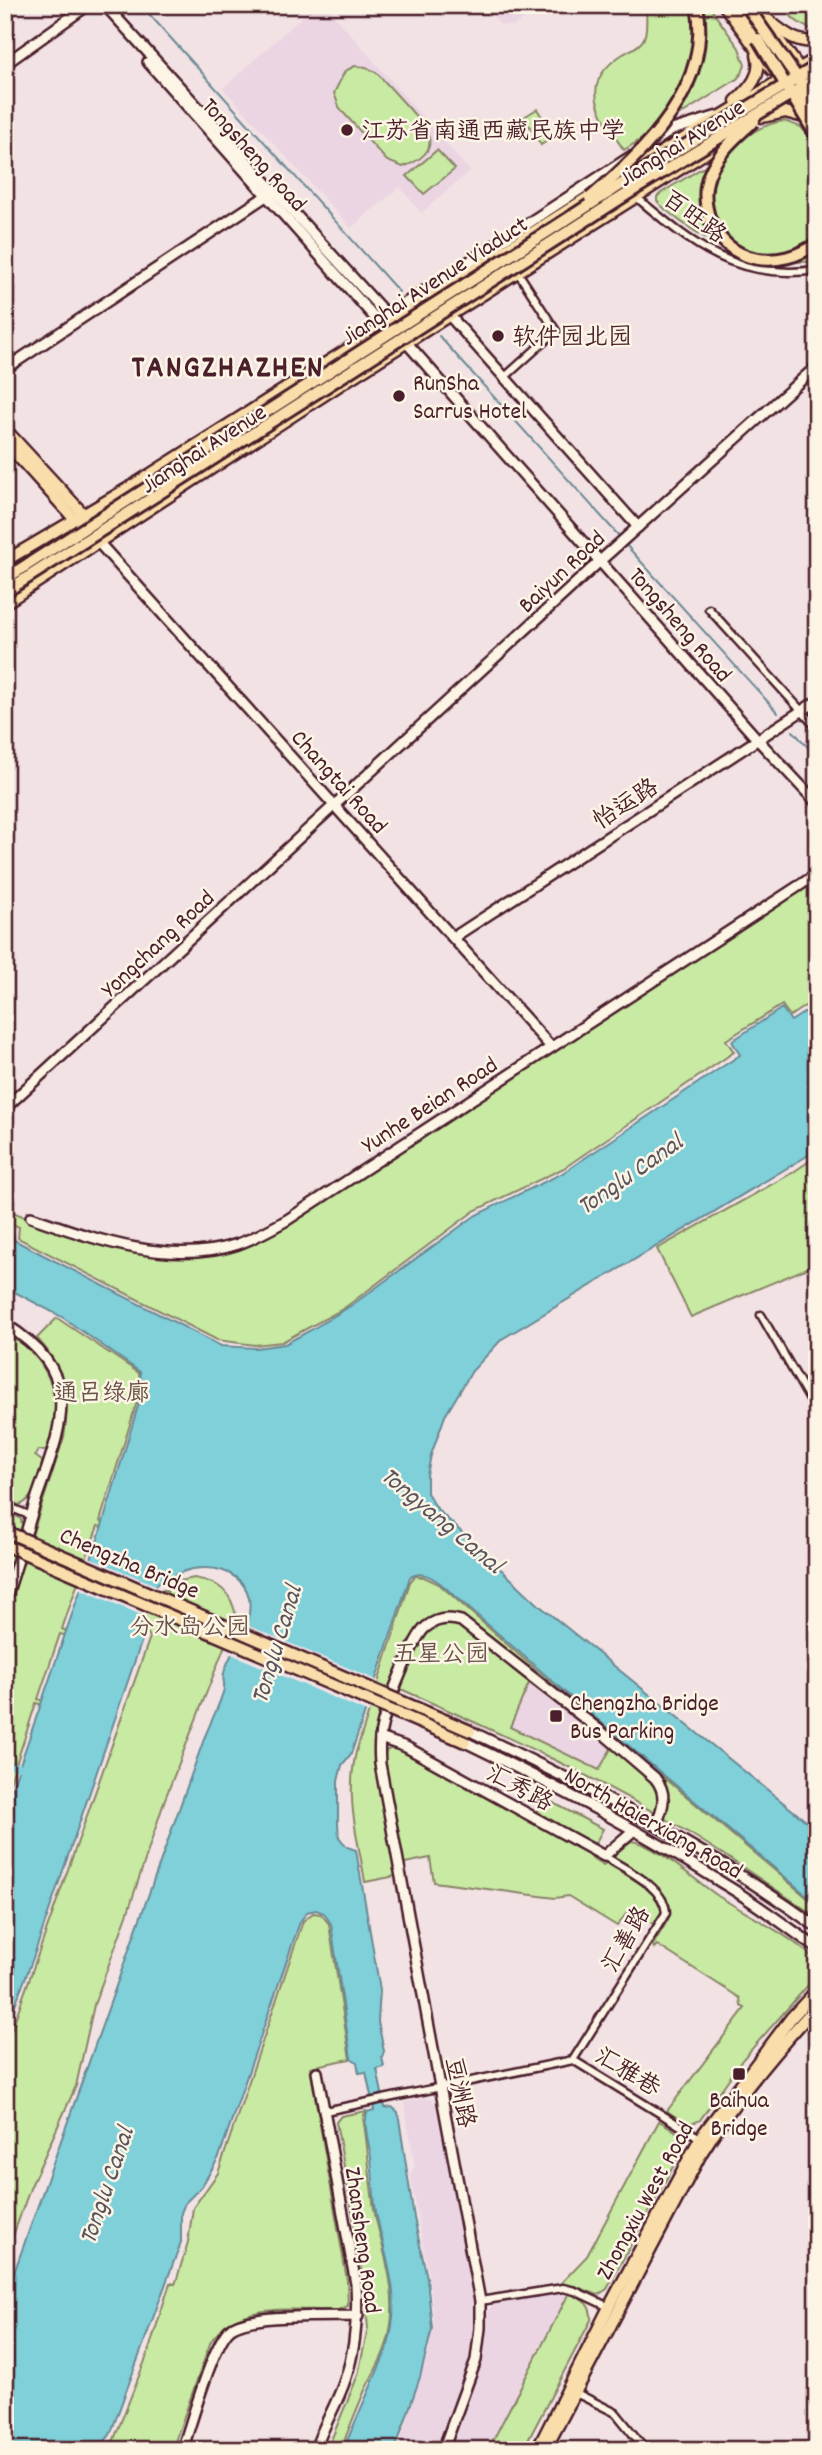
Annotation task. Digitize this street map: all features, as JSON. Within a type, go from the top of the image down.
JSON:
[{"type":"highway","points":[[440,302],[584,203],[629,165],[653,140],[669,118],[695,64],[699,35],[697,5]]},
{"type":"highway","points":[[733,5],[817,121]]},
{"type":"highway","points":[[746,5],[757,36],[817,136]]},
{"type":"highway","points":[[757,36],[816,87]]},
{"type":"highway","points":[[757,36],[817,106]]},
{"type":"highway","name":"Jianghai Avenue Viaduct","points":[[5,579],[636,175],[817,66]]},
{"type":"highway","name":"Jianghai Avenue Viaduct","points":[[5,592],[635,188],[777,101],[816,87]]},
{"type":"highway","points":[[777,101],[729,144],[713,166],[706,186],[708,212],[715,230],[725,243],[744,256],[757,260],[790,258],[817,243]]},
{"type":"main road","points":[[724,5],[757,36],[779,80],[792,99]]},
{"type":"main road","points":[[753,5],[794,39],[808,43],[817,41]]},
{"type":"main road","points":[[753,5],[816,87]]},
{"type":"main road","points":[[722,114],[746,92],[757,76],[760,65],[757,36]]},
{"type":"main road","name":"Jianghai Avenue","points":[[5,561],[127,489],[722,114],[817,58]]},
{"type":"main road","name":"Jianghai Avenue","points":[[5,603],[449,314],[762,117],[816,87]]},
{"type":"main road","points":[[762,117],[785,112],[804,117]]},
{"type":"main road","name":"Changtai Road","points":[[5,429],[84,513],[99,542]]},
{"type":"main road","name":"Changtai Road","points":[[5,442],[73,519],[99,542]]},
{"type":"main road","name":"Chengzha Bridge","points":[[5,1531],[470,1731]]},
{"type":"main road","name":"Chengzha Bridge","points":[[5,1545],[465,1742]]},
{"type":"main road","name":"Zhongxiu West Road","points":[[545,2450],[609,2307],[700,2138],[783,2028],[817,1990]]},
{"type":"main road","name":"Zhongxiu West Road","points":[[537,2450],[719,2125],[817,2006]]},
{"type":"street","points":[[5,64],[88,5]]},
{"type":"street","name":"Tongsheng Road","points":[[98,5],[388,325]]},
{"type":"street","name":"Tongsheng Road","points":[[105,5],[269,194]]},
{"type":"street","points":[[792,99],[817,136]]},
{"type":"street","points":[[388,325],[404,304],[672,130],[722,114]]},
{"type":"street","points":[[5,369],[269,194]]},
{"type":"street","name":"百旺路","points":[[635,196],[698,247],[719,258],[737,265],[783,273],[817,270]]},
{"type":"street","points":[[505,377],[556,331],[517,271]]},
{"type":"street","points":[[449,314],[638,527]]},
{"type":"street","name":"Tongsheng Road","points":[[406,342],[758,740],[817,803]]},
{"type":"street","name":"Baiyun Road","points":[[334,806],[817,366]]},
{"type":"street","name":"Changtai Road","points":[[99,542],[551,1047]]},
{"type":"street","points":[[709,609],[817,728]]},
{"type":"street","name":"怡运路","points":[[454,937],[817,701]]},
{"type":"street","name":"Yongchang Road","points":[[5,1108],[334,806]]},
{"type":"street","name":"Yunhe Beian Road","points":[[31,1217],[116,1244],[158,1250],[212,1250],[236,1245],[287,1220],[817,874]]},
{"type":"street","points":[[761,1315],[817,1412]]},
{"type":"street","points":[[5,1324],[35,1344],[45,1357],[56,1380],[62,1406],[57,1440],[10,1573],[5,1600]]},
{"type":"street","points":[[5,1506],[31,1516]]},
{"type":"street","name":"豆洲路","points":[[443,2450],[476,2360],[480,2301],[380,1764],[382,1724],[422,1630],[443,1618],[456,1619],[485,1638],[598,1729],[655,1778],[664,1794],[656,1825]]},
{"type":"street","name":"North Haierxiang Road","points":[[470,1731],[559,1773],[656,1825],[817,1927]]},
{"type":"street","name":"汇秀路","points":[[380,1738],[406,1747],[604,1856]]},
{"type":"street","name":"North Haierxiang Road","points":[[465,1742],[634,1830],[726,1885],[817,1948]]},
{"type":"street","points":[[604,1856],[634,1830]]},
{"type":"street","name":"汇善路","points":[[573,2060],[666,1913],[662,1896],[655,1889],[604,1856]]},
{"type":"street","name":"汇雅巷","points":[[325,2111],[573,2060],[700,2138]]},
{"type":"street","name":"Zhansheng Road","points":[[315,2450],[345,2382],[354,2351],[358,2316],[356,2284],[317,2072]]},
{"type":"street","points":[[480,2301],[563,2288],[609,2307]]},
{"type":"street","points":[[182,2450],[218,2347],[229,2330],[246,2321],[358,2316]]},
{"type":"street","points":[[571,2391],[616,2413],[646,2450]]},
{"type":"shaded area","name":"江苏省南通西藏民族中学","points":[[315,5],[325,5],[470,171],[421,213],[400,187],[351,228],[223,88]]},
{"type":"shaded area","points":[[486,7],[544,7],[514,26],[500,25]]},
{"type":"shaded area","points":[[529,1682],[613,1745],[598,1770],[510,1727]]},
{"type":"shaded area","points":[[425,2098],[433,2100],[440,2110],[472,2287],[474,2325],[467,2367],[437,2450],[398,2450],[434,2328],[431,2289],[410,2174],[415,2166],[404,2102]]},
{"type":"shaded area","points":[[550,2293],[569,2293],[490,2450],[446,2450],[477,2370],[488,2310],[495,2304]]},
{"type":"green space","points":[[646,5],[708,5],[739,48],[745,65],[737,79],[624,150],[601,112],[596,88],[609,65],[643,41]]},
{"type":"green space","points":[[781,5],[817,5],[817,30],[801,24]]},
{"type":"green space","points":[[355,66],[366,67],[377,73],[422,124],[427,133],[429,148],[416,161],[403,167],[387,161],[340,109],[334,93],[345,71]]},
{"type":"green space","points":[[537,109],[554,136],[541,145],[524,117]]},
{"type":"green space","points":[[784,121],[801,127],[817,146],[817,261],[764,260],[733,251],[687,226],[657,201],[661,193],[702,168],[709,167],[753,132]]},
{"type":"green space","points":[[437,150],[455,169],[424,194],[407,176]]},
{"type":"green space","points":[[817,878],[817,998],[790,1016],[782,1005],[726,1040],[734,1052],[564,1168],[474,1211],[343,1309],[282,1342],[255,1345],[217,1340],[18,1238],[19,1227],[5,1220],[8,1210],[57,1230],[184,1255],[251,1242]]},
{"type":"green space","points":[[817,1156],[817,1264],[691,1317],[657,1249],[792,1173]]},
{"type":"green space","name":"通吕绿廊","points":[[57,1318],[139,1373],[141,1389],[100,1521],[105,1523],[108,1529],[98,1526],[91,1545],[101,1548],[95,1552],[89,1550],[62,1629],[71,1637],[60,1634],[38,1699],[50,1703],[45,1706],[36,1703],[5,1798],[5,1618],[64,1437],[66,1423],[66,1397],[59,1372],[54,1360],[37,1338]]},
{"type":"green space","points":[[5,1330],[28,1348],[37,1359],[51,1383],[54,1396],[51,1440],[44,1451],[38,1450],[35,1456],[42,1461],[38,1482],[33,1493],[20,1505],[5,1501]]},
{"type":"green space","points":[[5,1510],[20,1518],[23,1526],[13,1560],[5,1565]]},
{"type":"green space","name":"五星公园","points":[[415,1576],[439,1584],[535,1669],[817,1906],[817,1917],[710,1846],[640,1804],[535,1750],[392,1685],[376,1728],[375,1758],[392,1748],[405,1750],[594,1854],[592,1858],[603,1865],[606,1863],[653,1893],[662,1904],[662,1910],[655,1925],[629,1910],[617,1926],[568,1896],[555,1898],[434,1882],[430,1858],[395,1865],[396,1876],[365,1882],[352,1802],[353,1769],[410,1582]],"holes":[[[529,1683],[613,1745],[599,1770],[510,1727]]]},
{"type":"green space","name":"分水岛公园","points":[[194,1578],[211,1582],[223,1590],[231,1601],[236,1617],[165,1799],[94,2005],[76,2086],[31,2186],[5,2258],[5,2048],[150,1637],[142,1624],[157,1590],[171,1590],[180,1581]]},
{"type":"green space","points":[[544,1798],[603,1829],[595,1844],[535,1814]]},
{"type":"green space","points":[[632,1841],[664,1856],[718,1896],[788,1938],[811,1956],[817,1968],[811,1982],[742,2060],[700,2120],[691,2123],[667,2111],[745,2008],[741,2006],[740,1998],[657,1945],[654,1948],[669,1917],[670,1908],[661,1890],[615,1859],[615,1851]]},
{"type":"green space","points":[[313,1913],[321,1914],[329,1924],[350,2059],[310,2067],[347,2280],[348,2306],[338,2310],[286,2309],[252,2313],[237,2319],[223,2328],[211,2341],[172,2450],[101,2450],[103,2445],[111,2447],[148,2353],[170,2283],[176,2282],[188,2242],[193,2208],[218,2173],[303,1921]]},
{"type":"green space","points":[[366,2111],[363,2118],[371,2190],[391,2286],[392,2316],[386,2347],[341,2450],[327,2450],[358,2375],[368,2328],[361,2260],[336,2122],[341,2116]]},
{"type":"green space","points":[[659,2121],[679,2135],[682,2139],[682,2150],[607,2289],[598,2295],[575,2286],[560,2284],[587,2256]]},
{"type":"green space","points":[[569,2293],[588,2306],[591,2320],[523,2450],[488,2450]]},
{"type":"water","points":[[817,1004],[817,1150],[502,1339],[472,1371],[445,1416],[431,1455],[427,1493],[438,1510],[540,1606],[817,1830],[817,1904],[440,1583],[425,1575],[410,1577],[351,1754],[342,1765],[338,1781],[339,1837],[347,1847],[356,1850],[380,1990],[378,2022],[384,2051],[384,2067],[377,2069],[385,2108],[392,2107],[398,2112],[414,2218],[427,2278],[432,2329],[420,2377],[395,2450],[343,2450],[387,2349],[392,2329],[393,2295],[376,2212],[366,2128],[367,2112],[374,2110],[366,2072],[359,2073],[357,2062],[351,2058],[331,1924],[324,1913],[316,1910],[307,1912],[300,1922],[219,2157],[202,2186],[185,2203],[181,2213],[181,2242],[110,2435],[97,2450],[5,2450],[5,2298],[222,1695],[224,1673],[246,1626],[250,1606],[243,1585],[236,1578],[217,1569],[189,1570],[158,1583],[140,1621],[142,1640],[33,1958],[5,2031],[5,1808],[98,1539],[142,1393],[140,1372],[62,1317],[5,1287],[5,1231],[13,1234],[14,1240],[221,1346],[256,1348],[285,1344],[352,1305],[476,1215],[561,1174],[740,1055],[732,1041],[782,1008],[791,1021]]},
{"type":"pier","points":[[89,1557],[160,1587],[146,1617],[78,1588]]},
{"type":"pier","points":[[242,1623],[379,1681],[369,1713],[229,1653]]},
{"type":"waterway","points":[[141,5],[399,292]]},
{"type":"waterway","points":[[439,336],[619,536]]},
{"type":"waterway","points":[[626,545],[778,713]]},
{"type":"waterway","points":[[793,731],[817,757]]},
{"type":"waterway","points":[[12,1765],[20,1767]]},
{"type":"place","name":"江苏省南通西藏民族中学","points":[[347,130]]},
{"type":"place","name":"软件园北园","points":[[498,336]]},
{"type":"place","name":"RunSha Sarrus Hotel","points":[[399,396]]},
{"type":"place","name":"Chengzha Bridge Bus Parking","points":[[556,1716]]},
{"type":"place","name":"Baihua Bridge","points":[[739,2074]]},
{"type":"district","name":"TANGZHAZHEN","points":[[228,365]]},
{"type":"water label","name":"Tonglu Canal","points":[[629,1173]]},
{"type":"water label","name":"Tongyang Canal","points":[[443,1519]]},
{"type":"water label","name":"Tonglu Canal","points":[[275,1644]]},
{"type":"water label","name":"Tonglu Canal","points":[[105,2185]]}]
